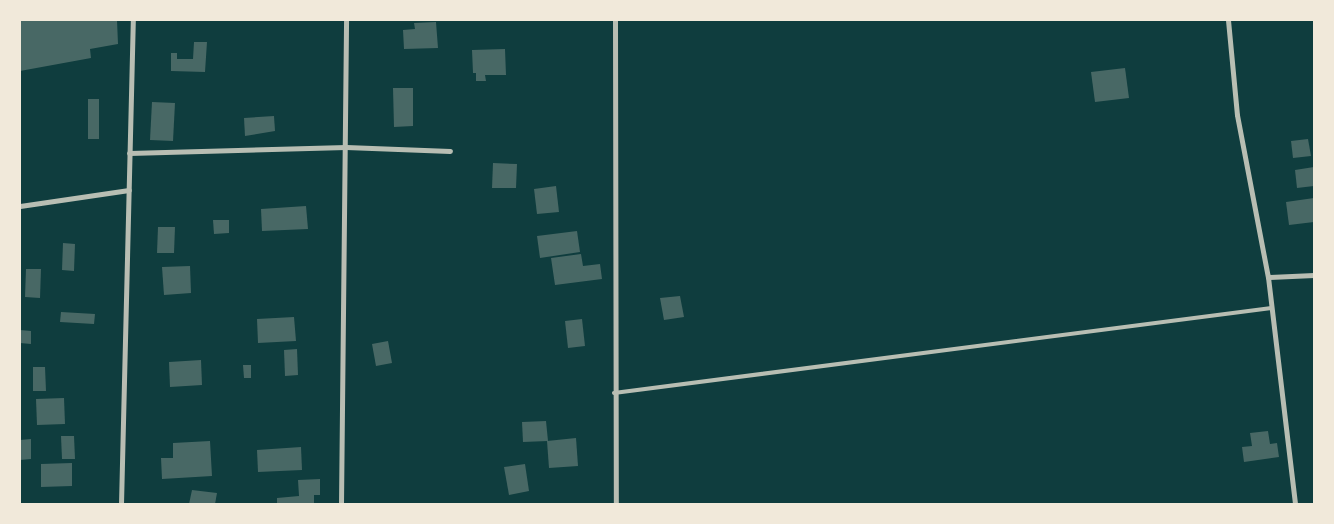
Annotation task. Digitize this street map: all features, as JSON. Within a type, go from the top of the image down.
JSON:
[{"type":"street","points":[[121,504],[133,20]]},
{"type":"street","points":[[341,504],[346,20]]},
{"type":"street","points":[[615,20],[614,393],[616,504]]},
{"type":"street","points":[[1228,20],[1237,115],[1268,277],[1295,504]]},
{"type":"street","points":[[129,153],[346,147],[450,151]]},
{"type":"street","points":[[20,206],[129,190]]},
{"type":"street","points":[[1268,277],[1314,275]]},
{"type":"lane","points":[[614,393],[1272,308]]},
{"type":"building","points":[[20,20],[117,20],[118,44],[90,49],[91,58],[20,71]]},
{"type":"building","points":[[436,22],[438,48],[404,49],[403,30],[415,29],[414,23]]},
{"type":"building","points":[[194,42],[207,42],[205,72],[171,71],[171,53],[177,53],[177,59],[193,59]]},
{"type":"building","points":[[505,49],[506,75],[485,75],[486,81],[476,81],[476,73],[473,73],[472,50]]},
{"type":"building","points":[[1125,68],[1129,98],[1095,102],[1091,72]]},
{"type":"building","points":[[393,88],[413,88],[413,126],[394,127]]},
{"type":"building","points":[[88,99],[99,99],[99,139],[88,139]]},
{"type":"building","points":[[152,102],[175,103],[173,141],[150,140]]},
{"type":"building","points":[[274,116],[275,131],[245,136],[244,118]]},
{"type":"building","points":[[1308,139],[1311,156],[1293,158],[1291,141]]},
{"type":"building","points":[[493,163],[517,164],[516,188],[492,188]]},
{"type":"building","points":[[1314,167],[1314,186],[1297,188],[1295,170]]},
{"type":"building","points":[[556,186],[559,212],[537,214],[534,189]]},
{"type":"building","points":[[1314,198],[1314,222],[1289,225],[1286,202]]},
{"type":"building","points":[[306,206],[308,229],[262,231],[261,209]]},
{"type":"building","points":[[213,220],[229,220],[229,233],[214,234]]},
{"type":"building","points":[[158,227],[175,227],[174,253],[157,253]]},
{"type":"building","points":[[577,231],[580,252],[540,258],[537,236]]},
{"type":"building","points":[[63,243],[75,244],[74,271],[62,270]]},
{"type":"building","points":[[581,254],[583,266],[600,264],[602,279],[555,285],[551,258]]},
{"type":"building","points":[[190,266],[191,293],[164,295],[162,267]]},
{"type":"building","points":[[26,269],[41,269],[40,298],[25,297]]},
{"type":"building","points":[[680,296],[684,317],[664,320],[660,298]]},
{"type":"building","points":[[61,312],[95,314],[94,324],[60,322]]},
{"type":"building","points":[[294,317],[296,341],[258,343],[257,319]]},
{"type":"building","points":[[582,319],[585,346],[568,348],[565,321]]},
{"type":"building","points":[[20,330],[31,331],[31,344],[20,343]]},
{"type":"building","points":[[388,341],[392,363],[376,366],[372,344]]},
{"type":"building","points":[[297,349],[298,375],[285,376],[284,350]]},
{"type":"building","points":[[201,360],[202,385],[170,387],[169,362]]},
{"type":"building","points":[[243,365],[251,365],[251,378],[244,378]]},
{"type":"building","points":[[33,367],[45,367],[46,391],[33,391]]},
{"type":"building","points":[[64,398],[65,424],[37,425],[36,399]]},
{"type":"building","points":[[546,421],[548,441],[523,442],[522,422]]},
{"type":"building","points":[[1268,431],[1270,444],[1277,443],[1279,457],[1244,462],[1242,447],[1252,446],[1250,433]]},
{"type":"building","points":[[61,436],[74,436],[75,459],[62,459]]},
{"type":"building","points":[[576,438],[578,466],[549,468],[547,441]]},
{"type":"building","points":[[31,439],[31,459],[20,460],[20,440]]},
{"type":"building","points":[[210,441],[212,476],[162,479],[161,458],[173,458],[173,443]]},
{"type":"building","points":[[301,447],[302,470],[258,472],[257,450]]},
{"type":"building","points":[[72,463],[72,486],[41,487],[41,464]]},
{"type":"building","points":[[525,464],[529,491],[509,495],[504,467]]},
{"type":"building","points":[[320,479],[320,495],[314,495],[314,504],[277,504],[277,498],[299,496],[298,480]]},
{"type":"building","points":[[192,490],[217,493],[215,504],[189,504]]}]
